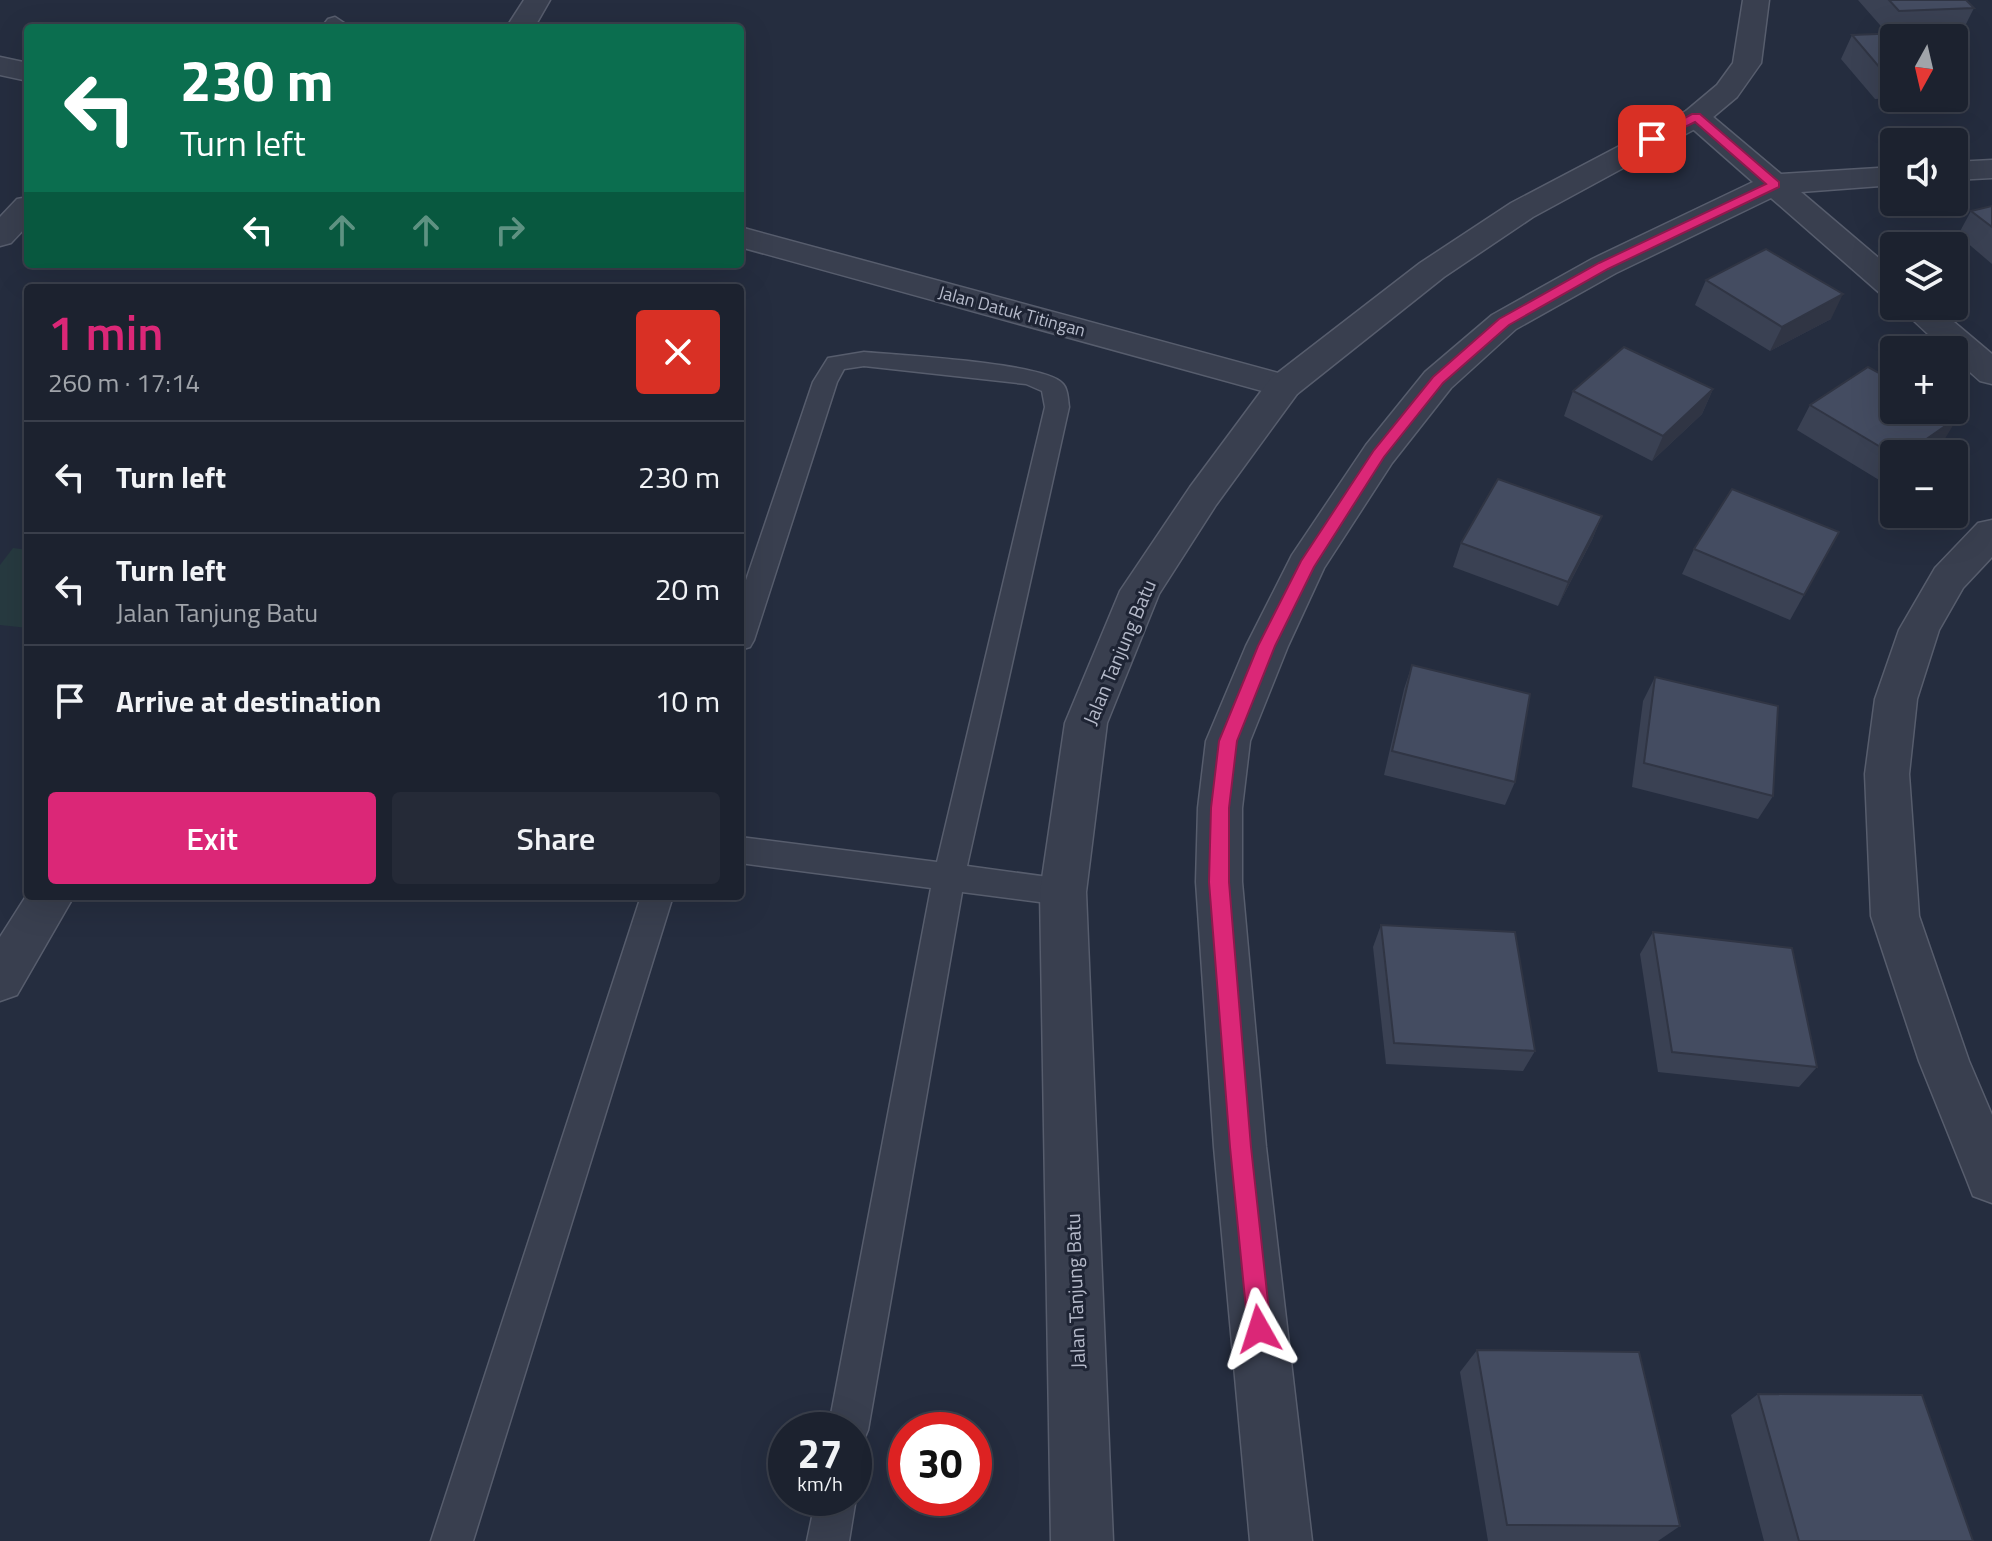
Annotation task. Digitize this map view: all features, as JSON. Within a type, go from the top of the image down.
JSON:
[{"type":"street","points":[[522,24],[537,0]]},
{"type":"street","name":"Jalan Tanjung Batu","points":[[1082,1541],[1063,892],[1086,723],[1140,591],[1203,496],[1284,386],[1432,270],[1522,210],[1696,117],[1727,91],[1747,63],[1756,0]]},
{"type":"street","points":[[0,66],[24,71]]},
{"type":"street","points":[[1696,117],[1880,276]]},
{"type":"street","points":[[1968,170],[1992,169]]},
{"type":"street","points":[[1281,1541],[1240,1147],[1219,882],[1220,808],[1228,741],[1267,646],[1306,565],[1379,454],[1438,380],[1504,322],[1604,266],[1774,184],[1880,177]]},
{"type":"street","points":[[0,236],[24,210]]},
{"type":"street","name":"Jalan Datuk Titingan","points":[[744,238],[1284,386]]},
{"type":"street","points":[[1931,320],[1992,373]]},
{"type":"street","points":[[1992,533],[1949,578],[1919,630],[1896,699],[1887,774],[1895,916],[1944,1061],[1992,1178]]},
{"type":"street","points":[[0,980],[49,900]]},
{"type":"lane","points":[[744,628],[825,382],[836,363],[864,359],[1016,375],[1031,377],[1053,387],[1057,407],[949,877],[851,1412]]},
{"type":"lane","points":[[744,851],[1063,892]]},
{"type":"lane","points":[[452,1541],[656,900]]},
{"type":"lane","points":[[828,1541],[833,1516]]},
{"type":"shaded area","points":[[13,548],[24,549],[24,628],[0,625],[0,565]]},
{"type":"building","points":[[1889,0],[1966,0],[1974,8],[1899,11]]},
{"type":"building","points":[[1880,34],[1880,68],[1852,35]]},
{"type":"building","points":[[1992,206],[1992,227],[1971,211]]},
{"type":"building","points":[[1766,249],[1843,294],[1782,327],[1706,280]]},
{"type":"building","points":[[1624,347],[1713,389],[1663,436],[1573,391]]},
{"type":"building","points":[[1868,367],[1880,373],[1880,424],[1948,424],[1925,440],[1880,440],[1880,447],[1810,405]]},
{"type":"building","points":[[1498,479],[1602,516],[1568,582],[1461,543]]},
{"type":"building","points":[[1732,489],[1839,532],[1804,595],[1694,549]]},
{"type":"building","points":[[1412,665],[1530,694],[1515,782],[1392,751]]},
{"type":"building","points":[[1655,677],[1778,706],[1773,796],[1644,763]]},
{"type":"building","points":[[1381,925],[1515,932],[1535,1051],[1394,1043]]},
{"type":"building","points":[[1653,932],[1792,948],[1817,1067],[1672,1052]]},
{"type":"building","points":[[1477,1350],[1639,1352],[1680,1526],[1507,1525]]},
{"type":"building","points":[[1758,1394],[1922,1395],[1973,1541],[1799,1541]]},
{"type":"route","points":[[1259,1329],[1240,1147],[1219,882],[1220,808],[1228,741],[1267,646],[1306,565],[1379,454],[1438,380],[1504,322],[1604,266],[1774,184],[1696,117],[1652,139]]}]
